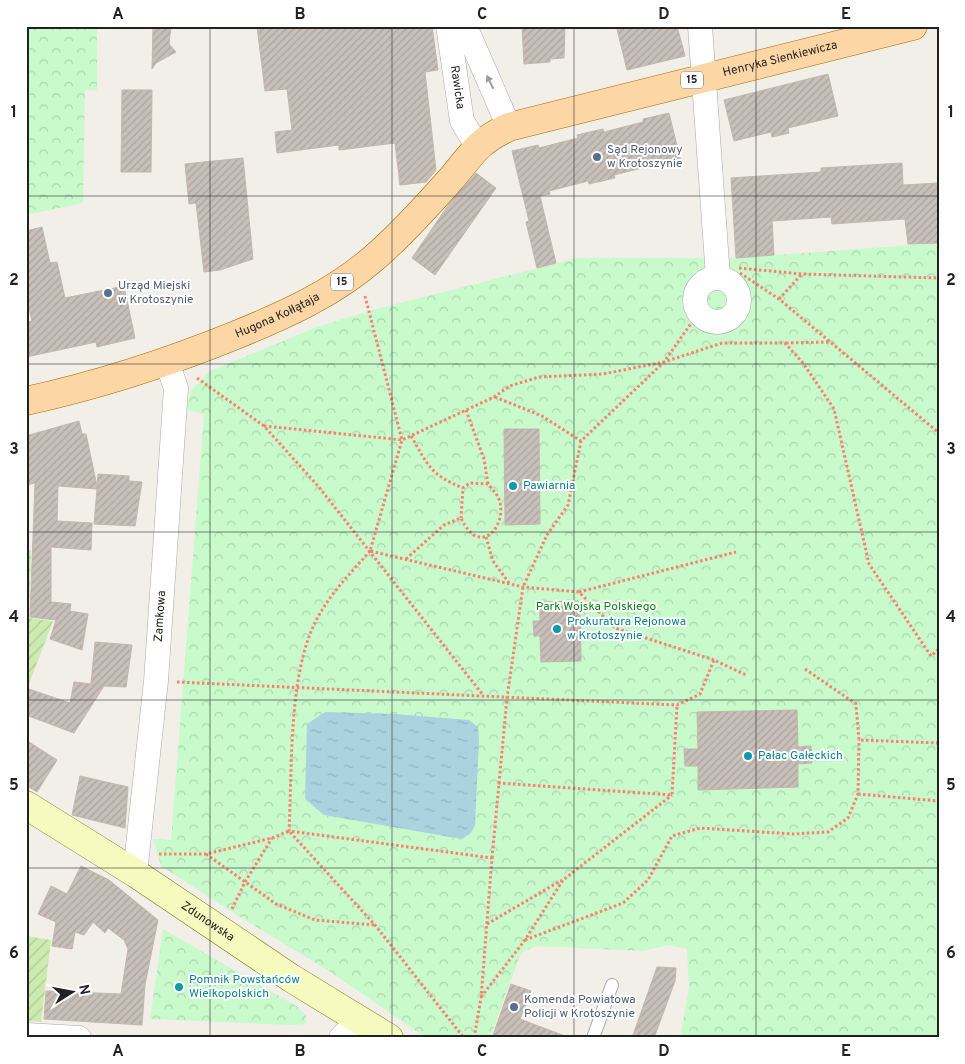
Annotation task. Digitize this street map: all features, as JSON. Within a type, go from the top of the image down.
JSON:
[{"type":"main road","name":"Henryka Sienkiewicza","points":[[477,146],[488,137],[509,127],[913,26]]},
{"type":"main road","name":"Hugona Kołłątaja","points":[[26,402],[117,379],[167,362],[275,318],[318,298],[375,258],[450,179],[477,146]]},
{"type":"street","name":"Rawicka","points":[[448,26],[462,121],[477,146]]},
{"type":"street","points":[[465,26],[509,127]]},
{"type":"street","points":[[700,26],[718,278]]},
{"type":"street","points":[[718,278],[725,279],[736,288],[740,303],[737,310],[726,320],[719,322],[711,321],[699,312],[695,299],[696,292],[704,282],[718,278]]},
{"type":"street","name":"Zamkowa","points":[[135,873],[156,681],[176,388],[167,362]]},
{"type":"street","name":"Zdunowska","points":[[26,805],[135,873],[220,931],[350,1028],[389,1038]]},
{"type":"street","points":[[26,1035],[79,1038]]},
{"type":"lane","points":[[593,1038],[612,985]]},
{"type":"path","points":[[939,278],[802,274],[731,267],[779,299],[939,433]]},
{"type":"path","points":[[779,299],[802,274]]},
{"type":"path","points":[[366,296],[402,440],[370,551],[335,591],[310,634],[297,686],[289,831],[375,925],[464,1038]]},
{"type":"path","points":[[474,1038],[481,998],[498,783],[507,698],[523,587],[547,535],[568,505],[581,441],[664,362],[699,312]]},
{"type":"path","points":[[264,426],[402,440],[494,397],[510,386],[539,377],[603,374],[664,362],[722,343],[830,342]]},
{"type":"path","points":[[785,343],[803,363],[834,410],[869,564],[931,656],[939,649]]},
{"type":"path","points":[[198,378],[264,426],[318,486],[484,696]]},
{"type":"path","points":[[494,397],[542,416],[581,441]]},
{"type":"path","points":[[463,488],[461,518],[472,535],[479,538],[486,537],[499,522],[501,509],[498,497],[488,484],[484,459],[466,410]]},
{"type":"path","points":[[412,436],[433,473],[443,481],[463,488]]},
{"type":"path","points":[[463,488],[470,483],[488,484]]},
{"type":"path","points":[[405,559],[444,525],[461,518]]},
{"type":"path","points":[[486,537],[493,560],[509,584]]},
{"type":"path","points":[[370,551],[523,587],[579,592],[736,552]]},
{"type":"path","points":[[579,592],[615,628],[714,660],[746,676]]},
{"type":"path","points":[[156,681],[677,705],[700,694],[714,660]]},
{"type":"path","points":[[526,940],[623,903],[648,880],[672,836],[700,828],[793,834],[828,832],[848,818],[858,794],[859,740],[856,704],[805,669]]},
{"type":"path","points":[[487,924],[563,880],[672,796],[677,705]]},
{"type":"path","points":[[859,740],[939,744]]},
{"type":"path","points":[[498,783],[672,796]]},
{"type":"path","points":[[858,794],[939,801]]},
{"type":"path","points":[[155,854],[206,854],[272,838],[289,831],[492,858]]},
{"type":"path","points":[[220,931],[245,882],[272,838]]},
{"type":"path","points":[[206,854],[276,904],[315,920],[375,925]]},
{"type":"path","points":[[481,998],[526,940],[563,880]]},
{"type":"green space","points":[[26,26],[97,26],[97,90],[85,90],[83,203],[26,215]]},
{"type":"green space","name":"Park Wojska Polskiego","points":[[939,243],[939,1038],[680,1038],[689,988],[687,949],[669,945],[642,951],[536,946],[521,953],[490,1038],[426,1038],[329,971],[161,866],[153,839],[171,840],[204,414],[186,410],[191,390],[210,371],[317,327],[376,309],[578,258],[736,258]]},
{"type":"green space","points":[[26,550],[31,550],[29,618],[53,621],[26,692]]},
{"type":"green space","points":[[163,929],[298,1007],[306,1016],[306,1024],[290,1025],[150,1019]]},
{"type":"green space","points":[[26,936],[51,940],[41,1022],[26,1021]]},
{"type":"water","points":[[325,712],[395,714],[469,720],[478,727],[475,825],[471,833],[462,839],[324,815],[305,799],[307,724]]},
{"type":"building","points":[[153,26],[171,26],[169,44],[176,52],[156,63],[152,69]]},
{"type":"building","points":[[257,26],[432,26],[438,70],[425,72],[436,170],[426,182],[400,185],[395,143],[339,150],[339,145],[277,153],[275,132],[292,130],[287,89],[265,91]]},
{"type":"building","points":[[522,26],[565,26],[564,58],[550,59],[550,62],[524,64]]},
{"type":"building","points":[[629,26],[677,26],[685,56],[627,70],[617,29]]},
{"type":"building","points":[[828,74],[838,116],[788,128],[789,133],[772,137],[771,132],[734,141],[724,100]]},
{"type":"building","points":[[122,90],[152,90],[151,172],[121,172]]},
{"type":"building","name":"Sąd Rejonowy w Krotoszynie","points":[[669,113],[681,162],[655,168],[654,165],[614,175],[615,178],[589,184],[588,181],[549,191],[550,194],[540,196],[556,263],[537,268],[526,222],[529,221],[512,151],[538,145],[539,148],[578,138],[577,135],[603,129],[604,132],[643,122],[643,119]]},
{"type":"building","points":[[243,158],[253,259],[220,270],[204,272],[196,203],[189,204],[185,164]]},
{"type":"building","points":[[902,163],[903,185],[939,183],[939,243],[908,244],[905,219],[832,224],[831,217],[772,221],[774,255],[736,258],[731,178],[821,172],[821,168]]},
{"type":"building","points":[[476,173],[496,188],[435,275],[412,258],[449,204]]},
{"type":"building","name":"Urząd Miejski w Krotoszynie","points":[[42,227],[50,263],[57,262],[65,298],[124,286],[135,338],[97,347],[96,342],[26,357],[26,322],[32,321],[26,296],[26,231]]},
{"type":"building","points":[[79,421],[82,434],[86,434],[97,486],[98,474],[129,476],[129,481],[142,482],[135,526],[94,524],[97,489],[58,486],[57,521],[92,523],[91,550],[51,547],[51,602],[71,604],[70,611],[88,614],[82,650],[50,639],[56,620],[30,617],[35,483],[26,485],[26,436]]},
{"type":"building","points":[[504,429],[539,429],[540,524],[505,525]]},
{"type":"building","name":"Prokuratura Rejonowa w Krotoszynie","points":[[580,601],[581,661],[541,662],[540,636],[534,636],[533,621],[540,621],[540,602]]},
{"type":"building","points":[[95,642],[132,645],[126,687],[104,686],[74,733],[26,715],[26,688],[70,703],[74,682],[91,684]]},
{"type":"building","name":"Pałac Gałeckich","points":[[797,710],[798,747],[811,746],[812,763],[798,764],[798,787],[698,790],[698,766],[685,766],[684,749],[698,749],[697,712]]},
{"type":"building","points":[[26,740],[57,760],[37,792],[26,785]]},
{"type":"building","points":[[80,776],[128,787],[125,828],[72,815]]},
{"type":"building","points":[[81,866],[109,880],[158,920],[145,985],[142,1025],[44,1019],[46,991],[121,994],[128,949],[124,940],[108,928],[105,933],[93,922],[84,935],[75,932],[72,949],[52,946],[56,922],[38,914],[51,886],[67,894]]},
{"type":"building","points":[[657,967],[676,968],[675,981],[654,1038],[632,1038]]},
{"type":"building","name":"Komenda Powiatowa Policji w Krotoszynie","points":[[511,984],[531,991],[520,1019],[565,1036],[565,1038],[492,1038]]},
{"type":"place","name":"Sąd Rejonowy w Krotoszynie","points":[[597,157]]},
{"type":"place","name":"Urząd Miejski w Krotoszynie","points":[[108,293]]},
{"type":"place","name":"Pawiarnia","points":[[513,486]]},
{"type":"place","name":"Prokuratura Rejonowa w Krotoszynie","points":[[557,629]]},
{"type":"place","name":"Pałac Gałeckich","points":[[748,756]]},
{"type":"place","name":"Pomnik Powstańców Wielkopolskich","points":[[179,987]]},
{"type":"place","name":"Komenda Powiatowa Policji w Krotoszynie","points":[[514,1007]]}]
